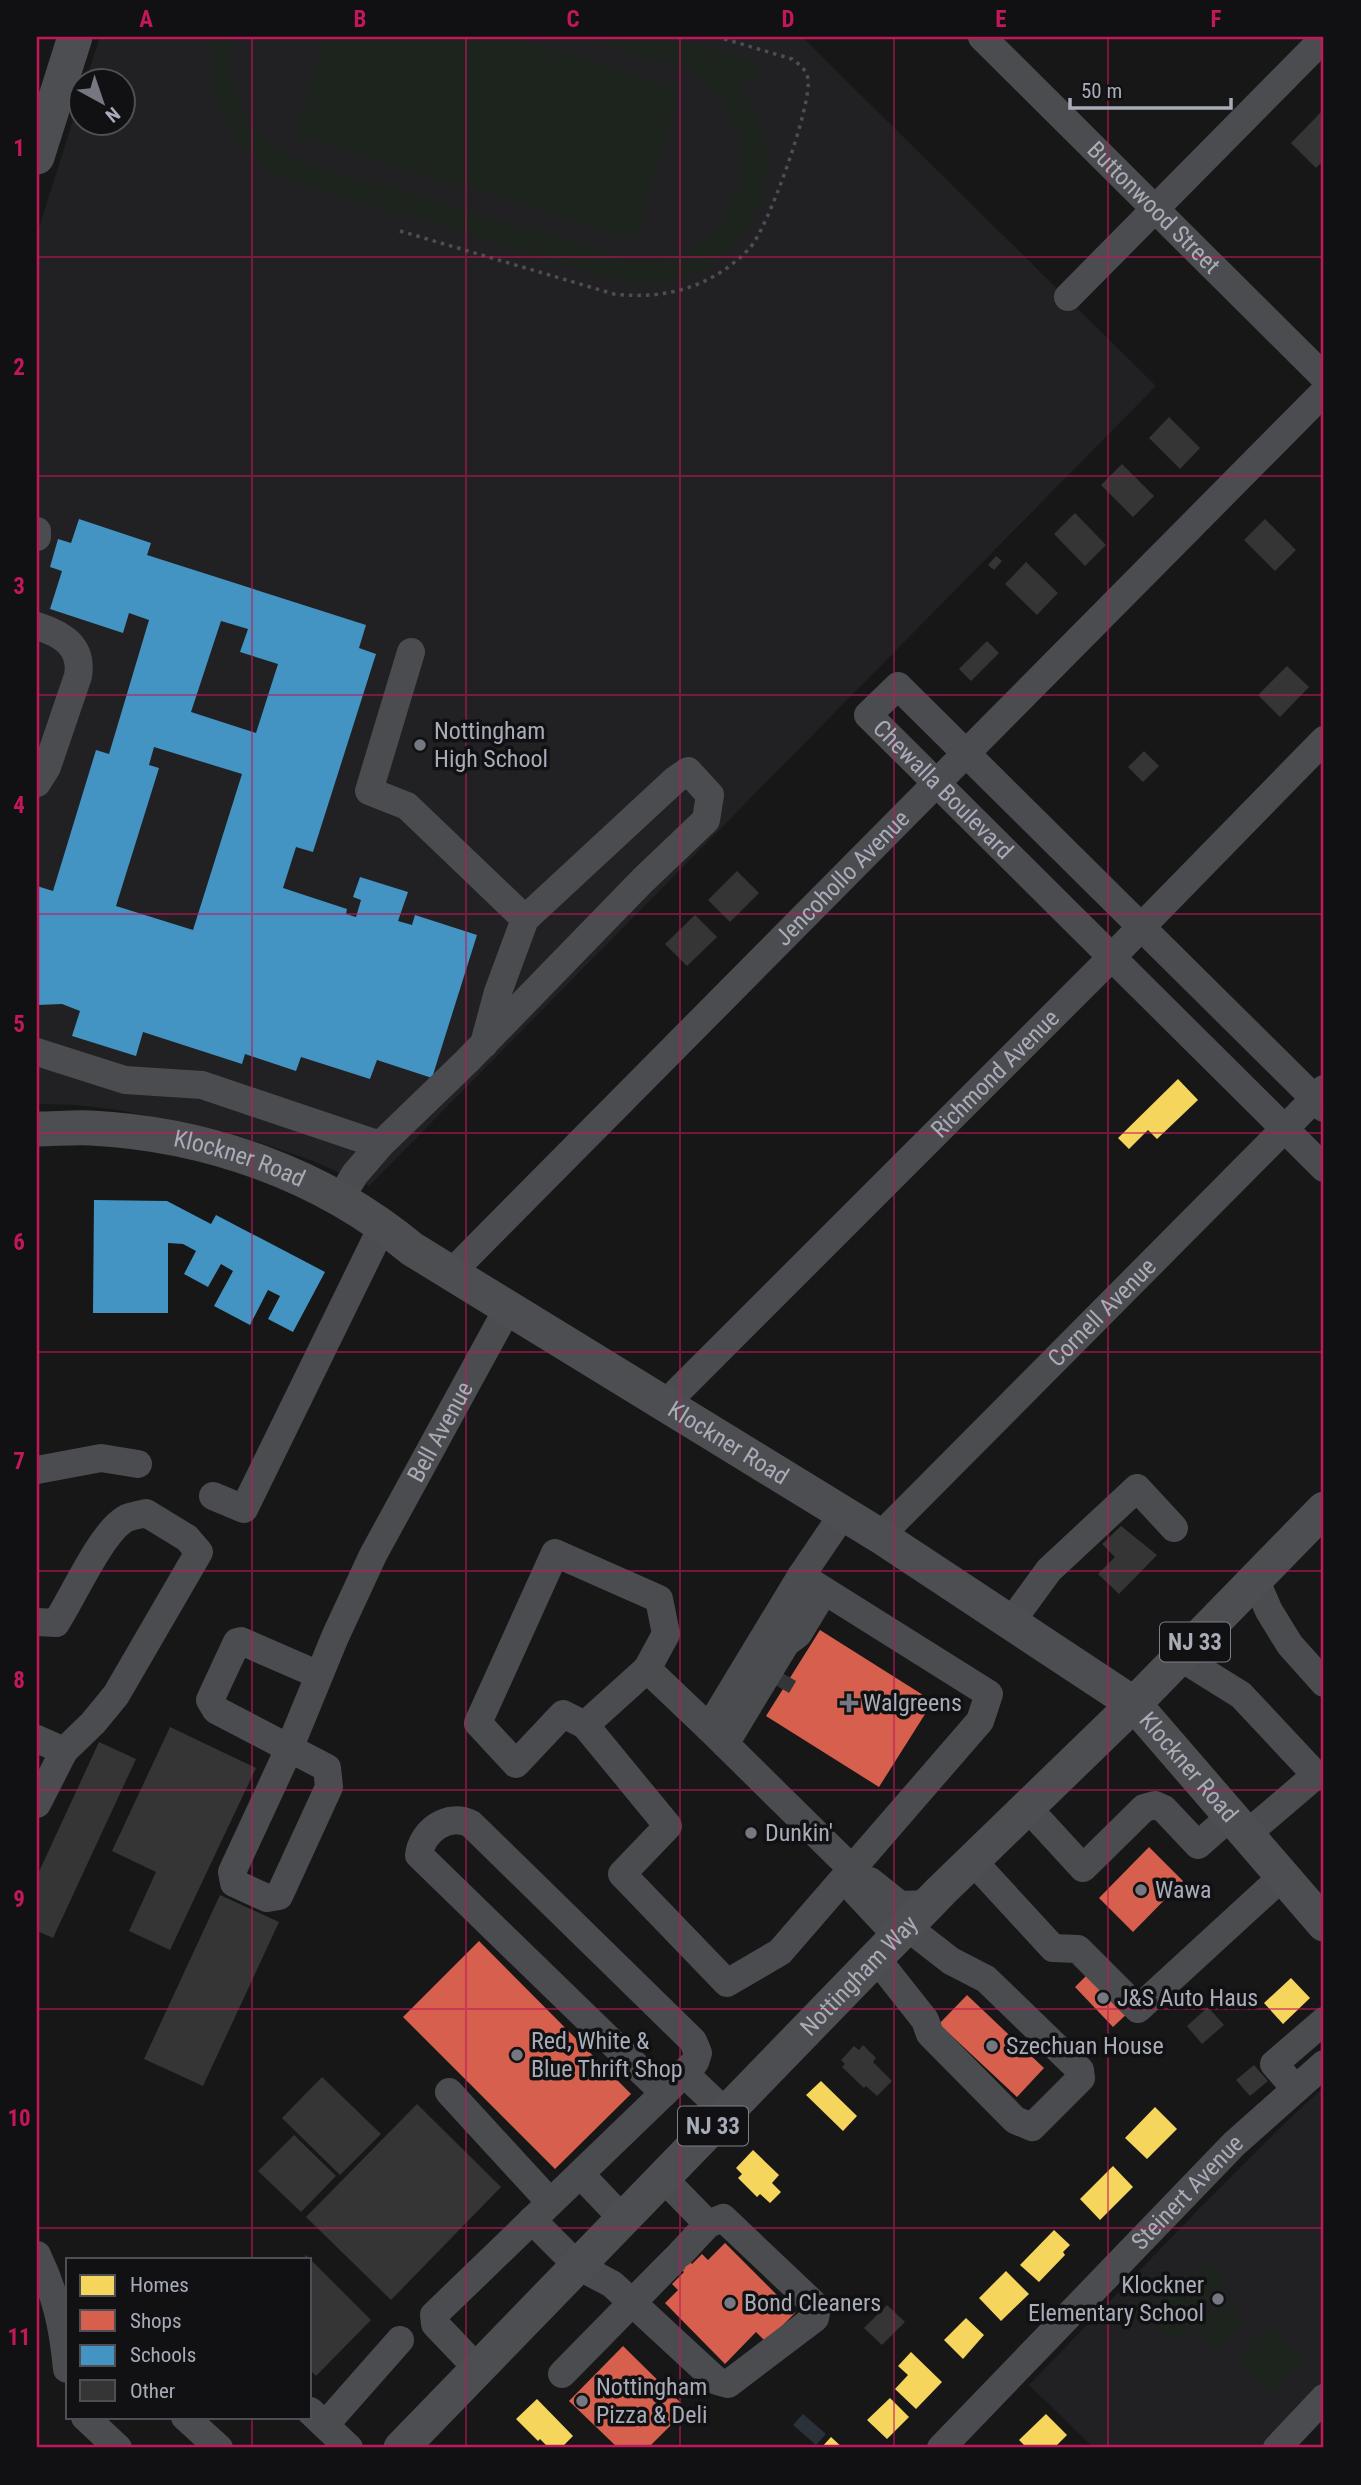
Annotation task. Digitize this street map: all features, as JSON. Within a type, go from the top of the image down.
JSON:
[{"type":"main road","points":[[37,157],[75,37]]},
{"type":"main road","name":"Klockner Road","points":[[37,1129],[89,1128],[141,1133],[204,1145],[272,1166],[340,1199],[383,1225],[412,1249],[880,1536],[1134,1704],[1324,1924]]},
{"type":"main road","name":"Nottingham Way","points":[[401,2448],[902,1931],[1134,1704],[1324,1509]]},
{"type":"street","name":"Buttonwood Street","points":[[982,37],[1324,377]]},
{"type":"street","points":[[1068,297],[1324,38]]},
{"type":"street","name":"Jencohollo Avenue","points":[[451,1273],[1324,392]]},
{"type":"street","points":[[37,531],[37,537]]},
{"type":"street","points":[[37,626],[55,632],[68,642],[80,663],[47,767],[37,783]]},
{"type":"street","points":[[411,652],[369,791],[407,806],[525,919]]},
{"type":"street","name":"Chewalla Boulevard","points":[[1321,1098],[898,686],[868,715],[1324,1168]]},
{"type":"street","name":"Richmond Avenue","points":[[665,1404],[1112,957],[1324,740]]},
{"type":"street","points":[[340,1199],[355,1174],[380,1145],[484,1044],[643,880],[706,820],[710,795],[688,771],[675,779],[525,919],[498,992],[484,1044]]},
{"type":"street","points":[[37,1052],[125,1080],[202,1085],[380,1145]]},
{"type":"street","name":"Cornell Avenue","points":[[880,1536],[1285,1129],[1321,1098]]},
{"type":"street","points":[[213,1496],[244,1509],[383,1225]]},
{"type":"street","name":"Bell Avenue","points":[[289,1749],[373,1555],[508,1308]]},
{"type":"street","points":[[37,1470],[101,1458],[138,1464]]},
{"type":"street","points":[[1011,1622],[1049,1570],[1137,1488],[1174,1528]]},
{"type":"street","points":[[37,1622],[56,1623],[104,1539],[125,1519],[146,1513],[187,1538],[199,1552],[116,1695],[93,1723],[64,1751],[37,1804]]},
{"type":"street","points":[[723,1741],[812,1583],[843,1514]]},
{"type":"street","points":[[585,1725],[647,1669],[666,1634],[659,1600],[555,1553],[478,1723],[516,1764],[563,1714],[585,1725],[668,1826],[622,1874],[727,1983],[780,1952],[855,1873],[980,1721],[989,1694],[812,1583]]},
{"type":"street","points":[[1255,1579],[1269,1611],[1290,1645],[1324,1683]]},
{"type":"street","points":[[723,1741],[780,1680],[800,1648],[798,1634],[812,1583]]},
{"type":"street","points":[[723,1741],[786,1643],[798,1634]]},
{"type":"street","points":[[289,1749],[232,1872],[234,1883],[267,1898],[279,1896],[329,1787],[327,1768],[216,1710],[210,1700],[237,1642],[241,1641],[319,1675]]},
{"type":"street","points":[[1027,1807],[1083,1868],[1144,1808],[1155,1804],[1164,1809],[1198,1845],[1239,1825],[1320,1771],[1241,1695],[1180,1657]]},
{"type":"street","points":[[647,1669],[855,1873],[870,1881],[889,1899],[900,1905],[902,1931],[930,2034],[1015,2120],[1032,2127],[1081,2078],[1080,2070],[986,1979],[902,1931],[856,1892],[855,1873]]},
{"type":"street","points":[[37,1739],[64,1751]]},
{"type":"street","points":[[478,2368],[435,2324],[434,2315],[664,2093],[695,2062],[698,2053],[693,2041],[471,1824],[462,1820],[447,1820],[433,1831],[420,1846],[419,1855],[664,2093]]},
{"type":"street","points":[[972,1860],[1053,1948],[1078,1950],[1138,2009],[1283,1876]]},
{"type":"street","points":[[1296,2089],[1274,2064],[1324,2021]]},
{"type":"street","name":"Steinert Avenue","points":[[941,2448],[1234,2144],[1324,2064]]},
{"type":"street","points":[[684,2073],[726,2113]]},
{"type":"street","points":[[449,2092],[541,2211],[578,2266],[612,2284],[631,2303],[717,2381],[728,2384],[815,2318],[817,2308],[723,2218],[708,2224],[677,2257],[631,2303],[562,2374]]},
{"type":"street","points":[[580,2174],[623,2219]]},
{"type":"street","points":[[663,2178],[708,2224]]},
{"type":"street","points":[[37,2256],[52,2288],[63,2327],[66,2356]]},
{"type":"street","points":[[349,2448],[317,2418],[400,2340]]},
{"type":"street","points":[[1277,2448],[1324,2398]]},
{"type":"street","points":[[86,2418],[118,2448]]},
{"type":"street","points":[[186,2418],[219,2448]]},
{"type":"path","points":[[400,231],[614,294],[639,297],[670,294],[710,279],[751,247],[765,225],[779,191],[807,96],[808,78],[803,66],[792,60],[718,37]]},
{"type":"shaded area","name":"Nottingham High School","points":[[100,37],[802,37],[1156,386],[369,1186],[313,1161],[228,1132],[118,1110],[37,1104],[37,234],[68,136],[136,136],[136,66],[91,66]]},
{"type":"shaded area","points":[[211,37],[236,37],[231,61],[240,105],[254,129],[263,138],[301,161],[639,262],[688,252],[717,228],[739,186],[742,137],[720,100],[692,70],[580,37],[668,37],[763,64],[755,84],[735,80],[759,117],[769,162],[761,202],[747,230],[723,255],[701,272],[665,283],[629,282],[605,276],[278,176],[247,154],[214,102]]},
{"type":"shaded area","points":[[326,37],[509,37],[680,89],[636,239],[296,136]]},
{"type":"shaded area","name":"Klockner Elementary School","points":[[1324,2087],[1324,2388],[1267,2448],[1094,2448],[1029,2385],[1196,2212]]},
{"type":"shaded area","points":[[1208,2260],[1225,2279],[1199,2305],[1205,2312],[1172,2342],[1140,2306],[1173,2276],[1180,2283]]},
{"type":"shaded area","points":[[1225,2301],[1245,2325],[1215,2350],[1196,2327]]},
{"type":"shaded area","points":[[1269,2324],[1303,2360],[1268,2392],[1236,2356]]},
{"type":"shaded area","points":[[803,2414],[826,2434],[816,2445],[793,2425]]},
{"type":"building: Homes","points":[[1178,1079],[1198,1100],[1157,1139],[1148,1130],[1129,1149],[1118,1138]]},
{"type":"building: Homes","points":[[1291,1978],[1310,1998],[1283,2024],[1264,2003]]},
{"type":"building: Homes","points":[[821,2081],[857,2116],[843,2131],[806,2095]]},
{"type":"building: Homes","points":[[1155,2107],[1177,2129],[1147,2159],[1125,2138]]},
{"type":"building: Homes","points":[[753,2150],[779,2175],[772,2183],[781,2192],[770,2203],[760,2194],[757,2197],[738,2178],[742,2174],[736,2168]]},
{"type":"building: Homes","points":[[1113,2166],[1133,2187],[1100,2220],[1080,2199]]},
{"type":"building: Homes","points":[[1054,2230],[1070,2245],[1063,2252],[1065,2255],[1039,2282],[1020,2265]]},
{"type":"building: Homes","points":[[1006,2271],[1029,2294],[1001,2321],[979,2298]]},
{"type":"building: Homes","points":[[966,2318],[984,2335],[963,2359],[944,2340]]},
{"type":"building: Homes","points":[[911,2352],[942,2382],[916,2409],[895,2389],[908,2375],[898,2366]]},
{"type":"building: Homes","points":[[890,2398],[909,2417],[887,2439],[867,2420]]},
{"type":"building: Homes","points":[[537,2399],[573,2436],[561,2448],[549,2448],[540,2439],[538,2441],[516,2419]]},
{"type":"building: Homes","points":[[1046,2414],[1067,2435],[1054,2448],[1027,2448],[1019,2440]]},
{"type":"building: Homes","points":[[831,2437],[843,2448],[821,2448]]},
{"type":"building: Shops","name":"Walgreens","points":[[820,1630],[923,1695],[927,1711],[879,1787],[766,1716]]},
{"type":"building: Shops","name":"Wawa","points":[[1149,1847],[1183,1881],[1133,1932],[1099,1898]]},
{"type":"building: Shops","name":"Red, White & Blue Thrift Shop","points":[[479,1941],[631,2094],[555,2169],[403,2017]]},
{"type":"building: Shops","name":"J&S Auto Haus","points":[[1092,1970],[1131,2010],[1113,2027],[1075,1987]]},
{"type":"building: Shops","name":"Szechuan House","points":[[967,1995],[1044,2068],[1017,2097],[939,2024]]},
{"type":"building: Shops","points":[[672,2243],[692,2264],[702,2254],[708,2260],[725,2243],[795,2313],[766,2342],[756,2332],[725,2364],[665,2303],[678,2290],[672,2284],[684,2272],[664,2251]]},
{"type":"building: Shops","points":[[623,2346],[687,2409],[648,2448],[618,2448],[569,2401]]},
{"type":"building: Schools","points":[[79,519],[151,543],[147,555],[366,625],[359,648],[376,654],[313,852],[296,847],[283,888],[347,909],[346,914],[356,917],[361,900],[353,897],[360,877],[408,892],[398,921],[412,925],[415,915],[477,935],[432,1078],[377,1060],[370,1079],[301,1057],[296,1071],[245,1054],[242,1064],[143,1032],[136,1056],[72,1036],[80,1011],[62,1004],[37,1005],[37,886],[53,891],[96,750],[109,754],[149,620],[129,613],[123,633],[50,609],[62,571],[50,567],[58,539],[71,543]],"holes":[[[221,621],[248,629],[240,652],[278,664],[256,733],[191,712]],[[154,747],[242,774],[193,930],[116,906],[159,768],[149,765]]]},
{"type":"building: Schools","points":[[94,1200],[167,1201],[211,1224],[216,1215],[325,1272],[293,1332],[268,1319],[280,1296],[268,1290],[250,1325],[214,1306],[233,1271],[221,1264],[208,1287],[184,1274],[196,1251],[183,1244],[168,1243],[168,1313],[93,1313]]},
{"type":"building: Other","points":[[1324,109],[1324,160],[1316,168],[1291,143]]},
{"type":"building: Other","points":[[1169,417],[1200,448],[1180,469],[1149,438]]},
{"type":"building: Other","points":[[1122,464],[1154,496],[1133,517],[1101,485]]},
{"type":"building: Other","points":[[1075,513],[1106,545],[1085,566],[1054,534]]},
{"type":"building: Other","points":[[1265,519],[1296,550],[1275,571],[1244,540]]},
{"type":"building: Other","points":[[996,556],[1002,561],[994,570],[988,565]]},
{"type":"building: Other","points":[[1026,562],[1058,593],[1037,615],[1005,584]]},
{"type":"building: Other","points":[[987,641],[999,653],[971,681],[959,669]]},
{"type":"building: Other","points":[[1287,666],[1309,687],[1280,717],[1258,695]]},
{"type":"building: Other","points":[[1144,751],[1159,766],[1143,782],[1128,767]]},
{"type":"building: Other","points":[[737,871],[759,893],[730,922],[708,900]]},
{"type":"building: Other","points":[[695,915],[717,937],[687,966],[665,944]]},
{"type":"building: Other","points":[[1121,1526],[1157,1555],[1119,1594],[1098,1574],[1115,1557],[1102,1544]]},
{"type":"building: Other","points":[[170,1727],[256,1768],[170,1950],[129,1931],[156,1872],[112,1851]]},
{"type":"building: Other","points":[[99,1742],[136,1759],[53,1938],[37,1931],[37,1876]]},
{"type":"building: Other","points":[[220,1895],[279,1922],[203,2086],[144,2059]]},
{"type":"building: Other","points":[[1208,2007],[1224,2025],[1202,2044],[1187,2026]]},
{"type":"building: Other","points":[[863,2045],[876,2058],[873,2062],[892,2081],[877,2096],[866,2086],[864,2088],[842,2067],[845,2064],[841,2060],[854,2046],[859,2050]]},
{"type":"building: Other","points":[[1254,2065],[1268,2081],[1250,2096],[1236,2080]]},
{"type":"building: Other","points":[[322,2077],[381,2134],[340,2175],[282,2118]]},
{"type":"building: Other","points":[[417,2104],[501,2187],[391,2300],[306,2217]]},
{"type":"building: Other","points":[[294,2135],[336,2176],[301,2212],[258,2171]]},
{"type":"building: Other","points":[[312,2261],[371,2320],[316,2376],[312,2372]]},
{"type":"building: Other","points":[[887,2305],[905,2322],[882,2345],[864,2328]]},
{"type":"tunnel","points":[[777,1686],[784,1674]]},
{"type":"place","name":"Nottingham High School","points":[[420,745]]},
{"type":"place","name":"Walgreens","points":[[849,1703]]},
{"type":"place","name":"Dunkin'","points":[[751,1833]]},
{"type":"place","name":"Wawa","points":[[1141,1890]]},
{"type":"place","name":"J&S Auto Haus","points":[[1103,1998]]},
{"type":"place","name":"Szechuan House","points":[[992,2046]]},
{"type":"place","name":"Red, White & Blue Thrift Shop","points":[[517,2055]]},
{"type":"place","name":"Klockner Elementary School","points":[[1218,2299]]},
{"type":"place","name":"Bond Cleaners","points":[[730,2303]]},
{"type":"place","name":"Nottingham Pizza & Deli","points":[[582,2401]]}]
